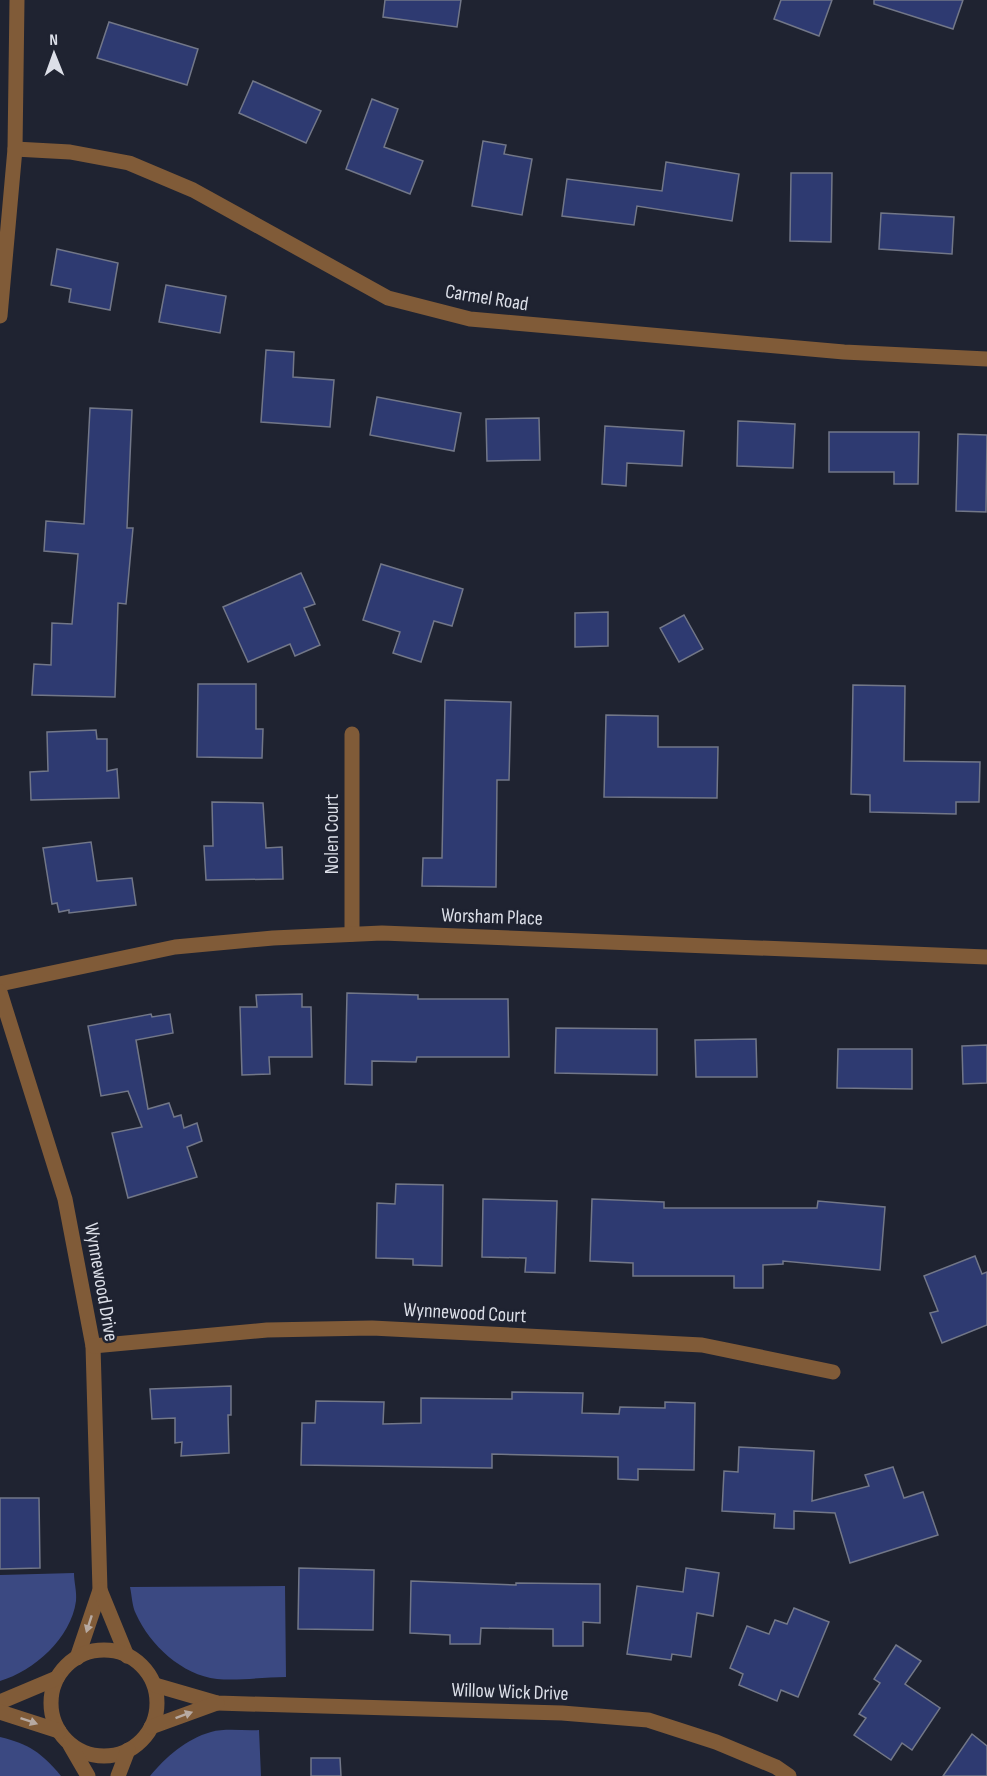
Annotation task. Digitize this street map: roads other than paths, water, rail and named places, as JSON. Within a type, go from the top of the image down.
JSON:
[{"type":"street","points":[[0,316],[15,149],[17,0]]},
{"type":"street","name":"Carmel Road","points":[[15,149],[70,152],[129,163],[193,190],[388,298],[470,319],[844,352],[987,359]]},
{"type":"street","name":"Nolen Court","points":[[352,734],[352,934]]},
{"type":"street","name":"Worsham Place","points":[[0,984],[175,947],[273,938],[382,933],[987,957]]},
{"type":"street","name":"Wynnewood Drive","points":[[0,992],[65,1199],[93,1346],[100,1590],[77,1658],[68,1664],[57,1678]]},
{"type":"street","name":"Wynnewood Court","points":[[93,1346],[267,1330],[372,1328],[702,1345],[834,1372]]},
{"type":"street","name":"Wynnewood Drive","points":[[100,1590],[127,1656],[147,1671],[155,1685]]},
{"type":"street","points":[[77,1658],[102,1650],[119,1652],[127,1656]]},
{"type":"street","points":[[0,1702],[57,1678]]},
{"type":"street","points":[[57,1678],[51,1696],[52,1714],[58,1731],[70,1745],[88,1776]]},
{"type":"street","points":[[70,1745],[87,1754],[105,1757],[128,1750],[142,1740],[156,1719],[158,1702],[155,1685]]},
{"type":"street","name":"Willow Wick Drive","points":[[155,1685],[218,1704],[550,1713],[648,1720],[716,1742],[776,1767],[789,1776]]},
{"type":"street","name":"Willow Wick Drive","points":[[151,1727],[218,1704]]},
{"type":"street","points":[[0,1712],[58,1731]]},
{"type":"street","points":[[118,1776],[128,1750]]}]
